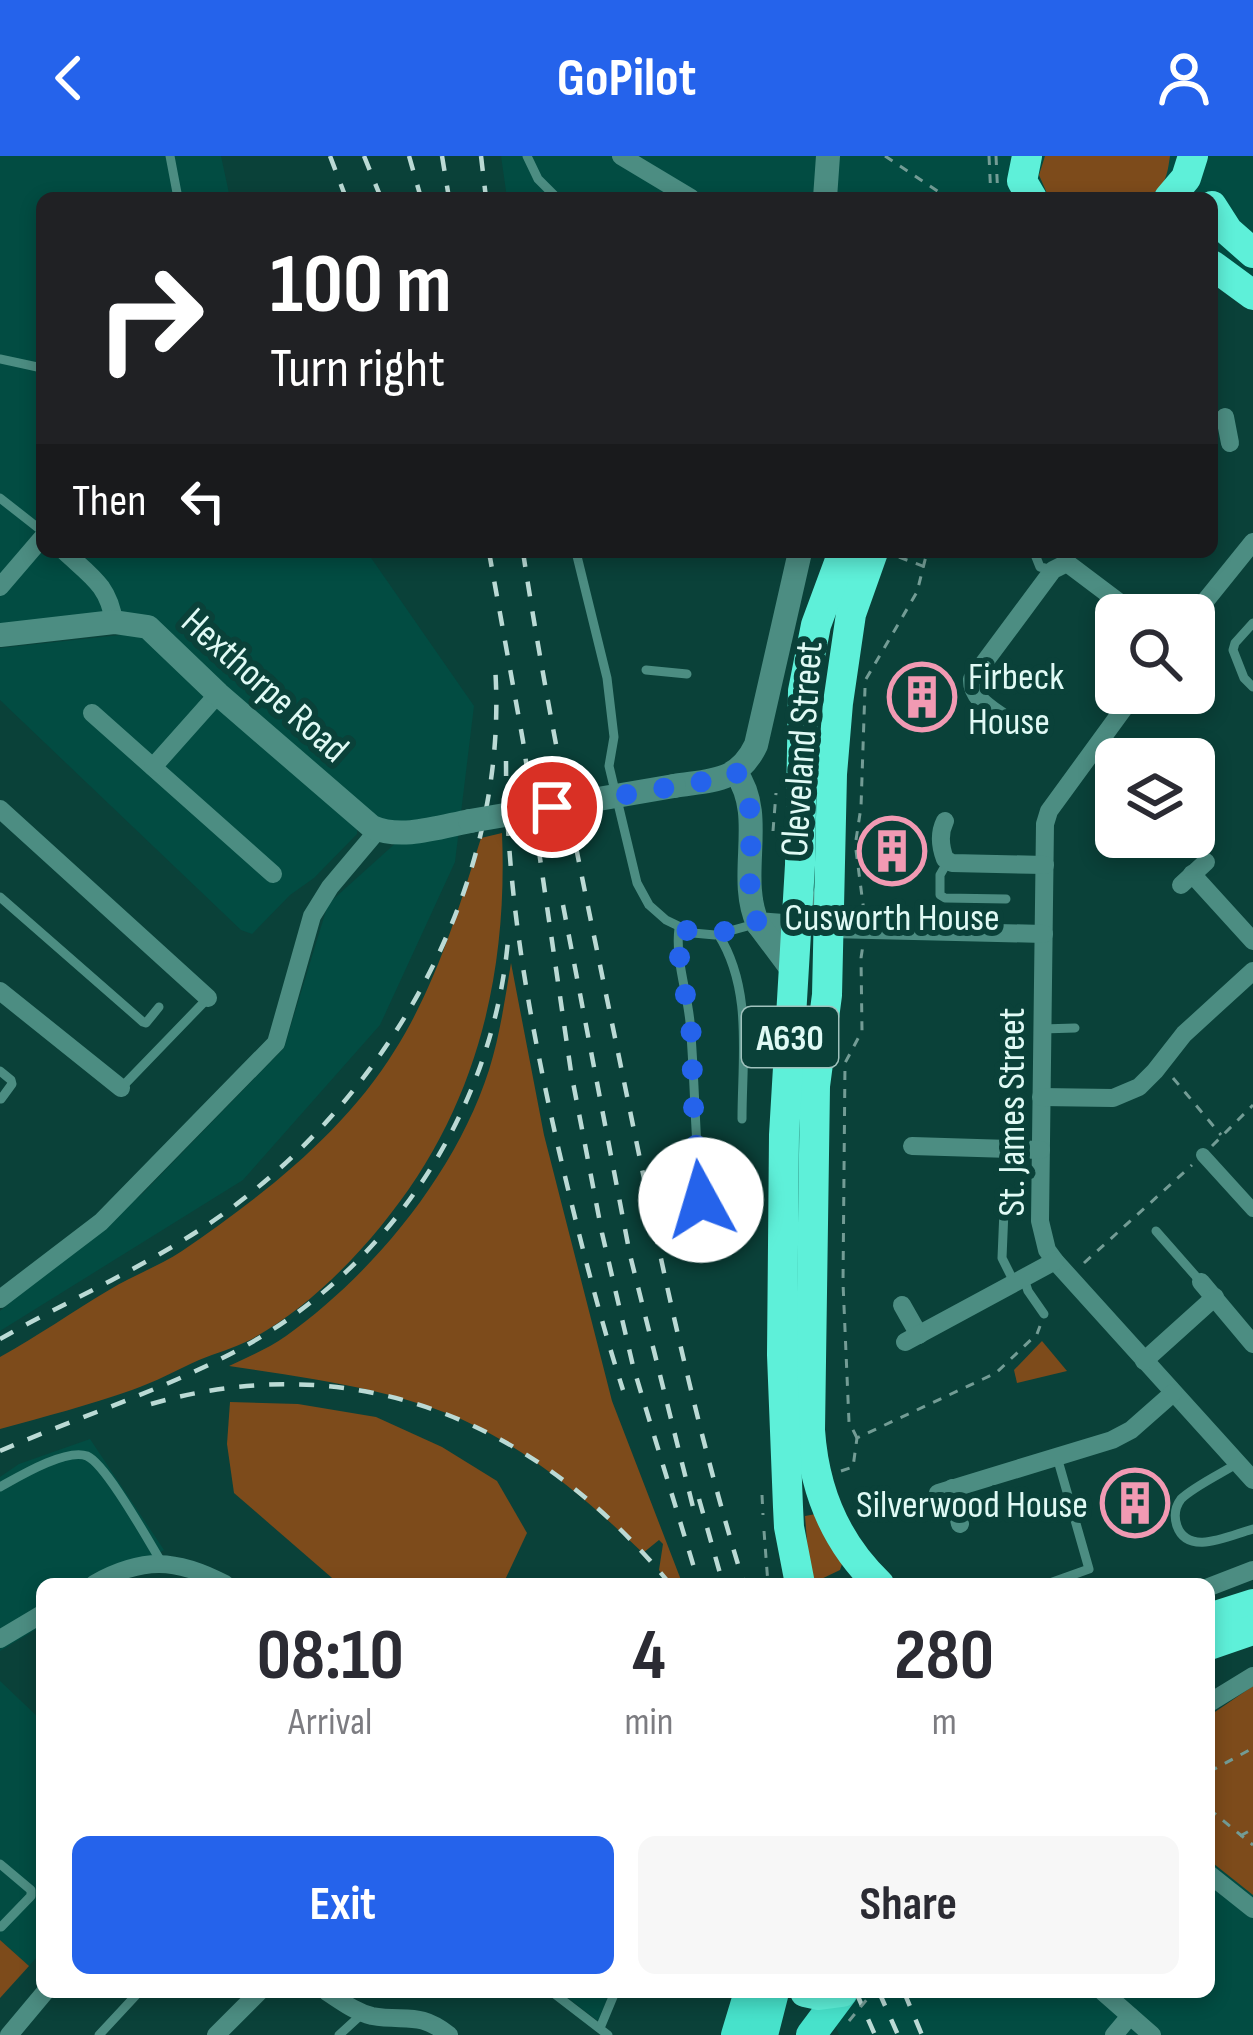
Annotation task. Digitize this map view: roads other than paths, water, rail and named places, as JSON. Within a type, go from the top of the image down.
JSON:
[{"type":"highway","points":[[1174,192],[1186,178],[1193,156]]},
{"type":"highway","points":[[1193,156],[1206,192]]},
{"type":"highway","points":[[1218,211],[1247,242]]},
{"type":"highway","points":[[1218,270],[1253,296]]},
{"type":"highway","name":"Cleveland Street","points":[[799,1578],[788,1528],[782,1355],[784,1135],[803,691],[816,625],[841,558]]},
{"type":"highway","name":"Cleveland Street","points":[[873,1578],[829,1517],[811,1454],[811,1263],[815,1086],[827,995],[838,703],[856,593],[884,558]]},
{"type":"highway","points":[[1215,1595],[1253,1584]]},
{"type":"highway","points":[[1215,1616],[1253,1604]]},
{"type":"highway","points":[[1215,1643],[1253,1630]]},
{"type":"main road","name":"Cleveland Street","points":[[788,1528],[789,1578]]},
{"type":"main road","points":[[736,2035],[747,1998]]},
{"type":"main road","points":[[763,2035],[772,1998]]},
{"type":"main road","points":[[811,2035],[845,2002]]},
{"type":"street","points":[[621,156],[681,192]]},
{"type":"street","points":[[825,192],[828,156]]},
{"type":"street","points":[[1224,417],[1230,442]]},
{"type":"street","points":[[0,587],[36,542]]},
{"type":"street","points":[[1211,594],[1253,542]]},
{"type":"street","points":[[72,558],[104,588],[114,622]]},
{"type":"street","points":[[0,1299],[101,1222],[276,1043],[312,916],[378,830],[407,832],[718,779],[748,761],[756,745],[799,558]]},
{"type":"street","points":[[1009,722],[977,698],[972,680],[1061,562],[1106,594]]},
{"type":"street","name":"Hexthorpe Road","points":[[0,634],[114,622],[148,627],[218,694],[378,830]]},
{"type":"street","points":[[153,766],[218,694]]},
{"type":"street","points":[[92,712],[273,874]]},
{"type":"street","name":"St. James Street","points":[[1120,714],[1048,811],[1040,1221],[1047,1250],[1062,1269],[1253,1480]]},
{"type":"street","points":[[736,772],[745,784],[749,803],[752,912],[794,972]]},
{"type":"street","points":[[0,809],[208,998]]},
{"type":"street","points":[[944,821],[940,840],[948,861],[1046,865]]},
{"type":"street","points":[[1193,874],[1253,941]]},
{"type":"street","points":[[758,924],[806,926],[815,920],[829,884]]},
{"type":"street","points":[[830,929],[1044,934]]},
{"type":"street","points":[[1041,1097],[1113,1098],[1139,1087],[1184,1034],[1253,971]]},
{"type":"street","points":[[0,991],[121,1088]]},
{"type":"street","points":[[912,1146],[1041,1150]]},
{"type":"street","points":[[1203,1155],[1253,1210]]},
{"type":"street","points":[[902,1305],[912,1338],[1019,1282],[1062,1269]]},
{"type":"street","points":[[1144,1361],[1208,1289],[1253,1344]]},
{"type":"street","points":[[960,1524],[945,1490],[1112,1440],[1131,1430],[1173,1393]]},
{"type":"street","points":[[105,1578],[138,1564],[162,1563],[183,1565],[212,1578]]},
{"type":"street","points":[[1215,1585],[1253,1570]]},
{"type":"street","points":[[0,1639],[36,1618]]},
{"type":"street","points":[[1215,1699],[1253,1676]]},
{"type":"street","points":[[1215,1879],[1253,1909]]},
{"type":"street","points":[[9,2035],[41,1998]]},
{"type":"street","points":[[216,2035],[253,1998]]},
{"type":"street","points":[[337,1998],[363,2013],[434,2023],[449,2035]]},
{"type":"street","points":[[1109,1998],[1152,2035]]},
{"type":"street","points":[[1114,2035],[1130,2016]]},
{"type":"lane","points":[[170,156],[177,192]]},
{"type":"lane","points":[[527,156],[538,179],[551,192]]},
{"type":"lane","points":[[0,358],[36,367]]},
{"type":"lane","points":[[0,497],[36,530]]},
{"type":"lane","points":[[577,558],[607,678],[614,737],[609,766],[638,883],[649,905],[693,933],[718,934],[758,924]]},
{"type":"lane","points":[[1036,558],[1040,567],[1061,562]]},
{"type":"lane","points":[[1253,623],[1233,650],[1244,678],[1253,687]]},
{"type":"lane","points":[[646,670],[687,674]]},
{"type":"lane","points":[[948,861],[940,875],[940,895],[1006,899]]},
{"type":"lane","points":[[0,897],[143,1022],[159,1007]]},
{"type":"lane","points":[[679,928],[678,951],[691,1030],[701,1200]]},
{"type":"lane","points":[[718,934],[734,965],[744,1008],[742,1119]]},
{"type":"lane","points":[[121,1088],[208,998]]},
{"type":"lane","points":[[1042,1029],[1075,1028]]},
{"type":"lane","points":[[0,1071],[12,1084],[1,1099]]},
{"type":"lane","points":[[1004,1210],[1003,1258],[1044,1314]]},
{"type":"lane","points":[[1156,1231],[1208,1289]]},
{"type":"lane","points":[[0,1487],[62,1457],[85,1455],[126,1504],[162,1563]]},
{"type":"lane","points":[[1057,1457],[1089,1569],[1067,1578]]},
{"type":"lane","points":[[1238,1463],[1182,1498],[1175,1510],[1176,1524],[1185,1539],[1196,1544],[1253,1529]]},
{"type":"lane","points":[[0,1864],[31,1890],[31,1896],[1,1927]]},
{"type":"lane","points":[[99,2035],[134,1998]]},
{"type":"lane","points":[[560,1998],[604,2032],[613,1998]]},
{"type":"lane","points":[[339,2035],[363,2013]]},
{"type":"railway","points":[[330,156],[344,192]]},
{"type":"railway","points":[[364,156],[379,192]]},
{"type":"railway","points":[[409,156],[419,192]]},
{"type":"railway","points":[[442,156],[448,192]]},
{"type":"railway","points":[[481,156],[485,192]]},
{"type":"railway","points":[[490,558],[523,741],[571,1072],[602,1233],[633,1366],[697,1578]]},
{"type":"railway","points":[[524,558],[568,807],[661,1259],[707,1455],[742,1578]]},
{"type":"railway","points":[[0,1339],[146,1262],[230,1209],[290,1159],[344,1102],[391,1039],[431,970],[462,898],[483,822],[495,745],[495,666]]},
{"type":"railway","points":[[506,761],[510,860],[529,1006],[574,1212],[623,1390]]},
{"type":"railway","points":[[563,905],[630,1255],[695,1515]]},
{"type":"railway","points":[[0,1451],[236,1351],[291,1317],[341,1277],[424,1179],[456,1124],[481,1065],[508,940]]},
{"type":"railway","points":[[151,1404],[227,1388],[300,1384],[370,1392],[438,1411],[502,1440],[562,1479],[618,1527],[665,1578]]},
{"type":"railway","points":[[699,1499],[721,1578]]},
{"type":"railway","points":[[859,1998],[875,2035]]},
{"type":"railway","points":[[882,1998],[898,2035]]},
{"type":"railway","points":[[907,1998],[922,2035]]},
{"type":"place","name":"Firbeck House","points":[[922,697]]},
{"type":"place","name":"Cusworth House","points":[[892,851]]},
{"type":"place","name":"Silverwood House","points":[[1135,1503]]}]
